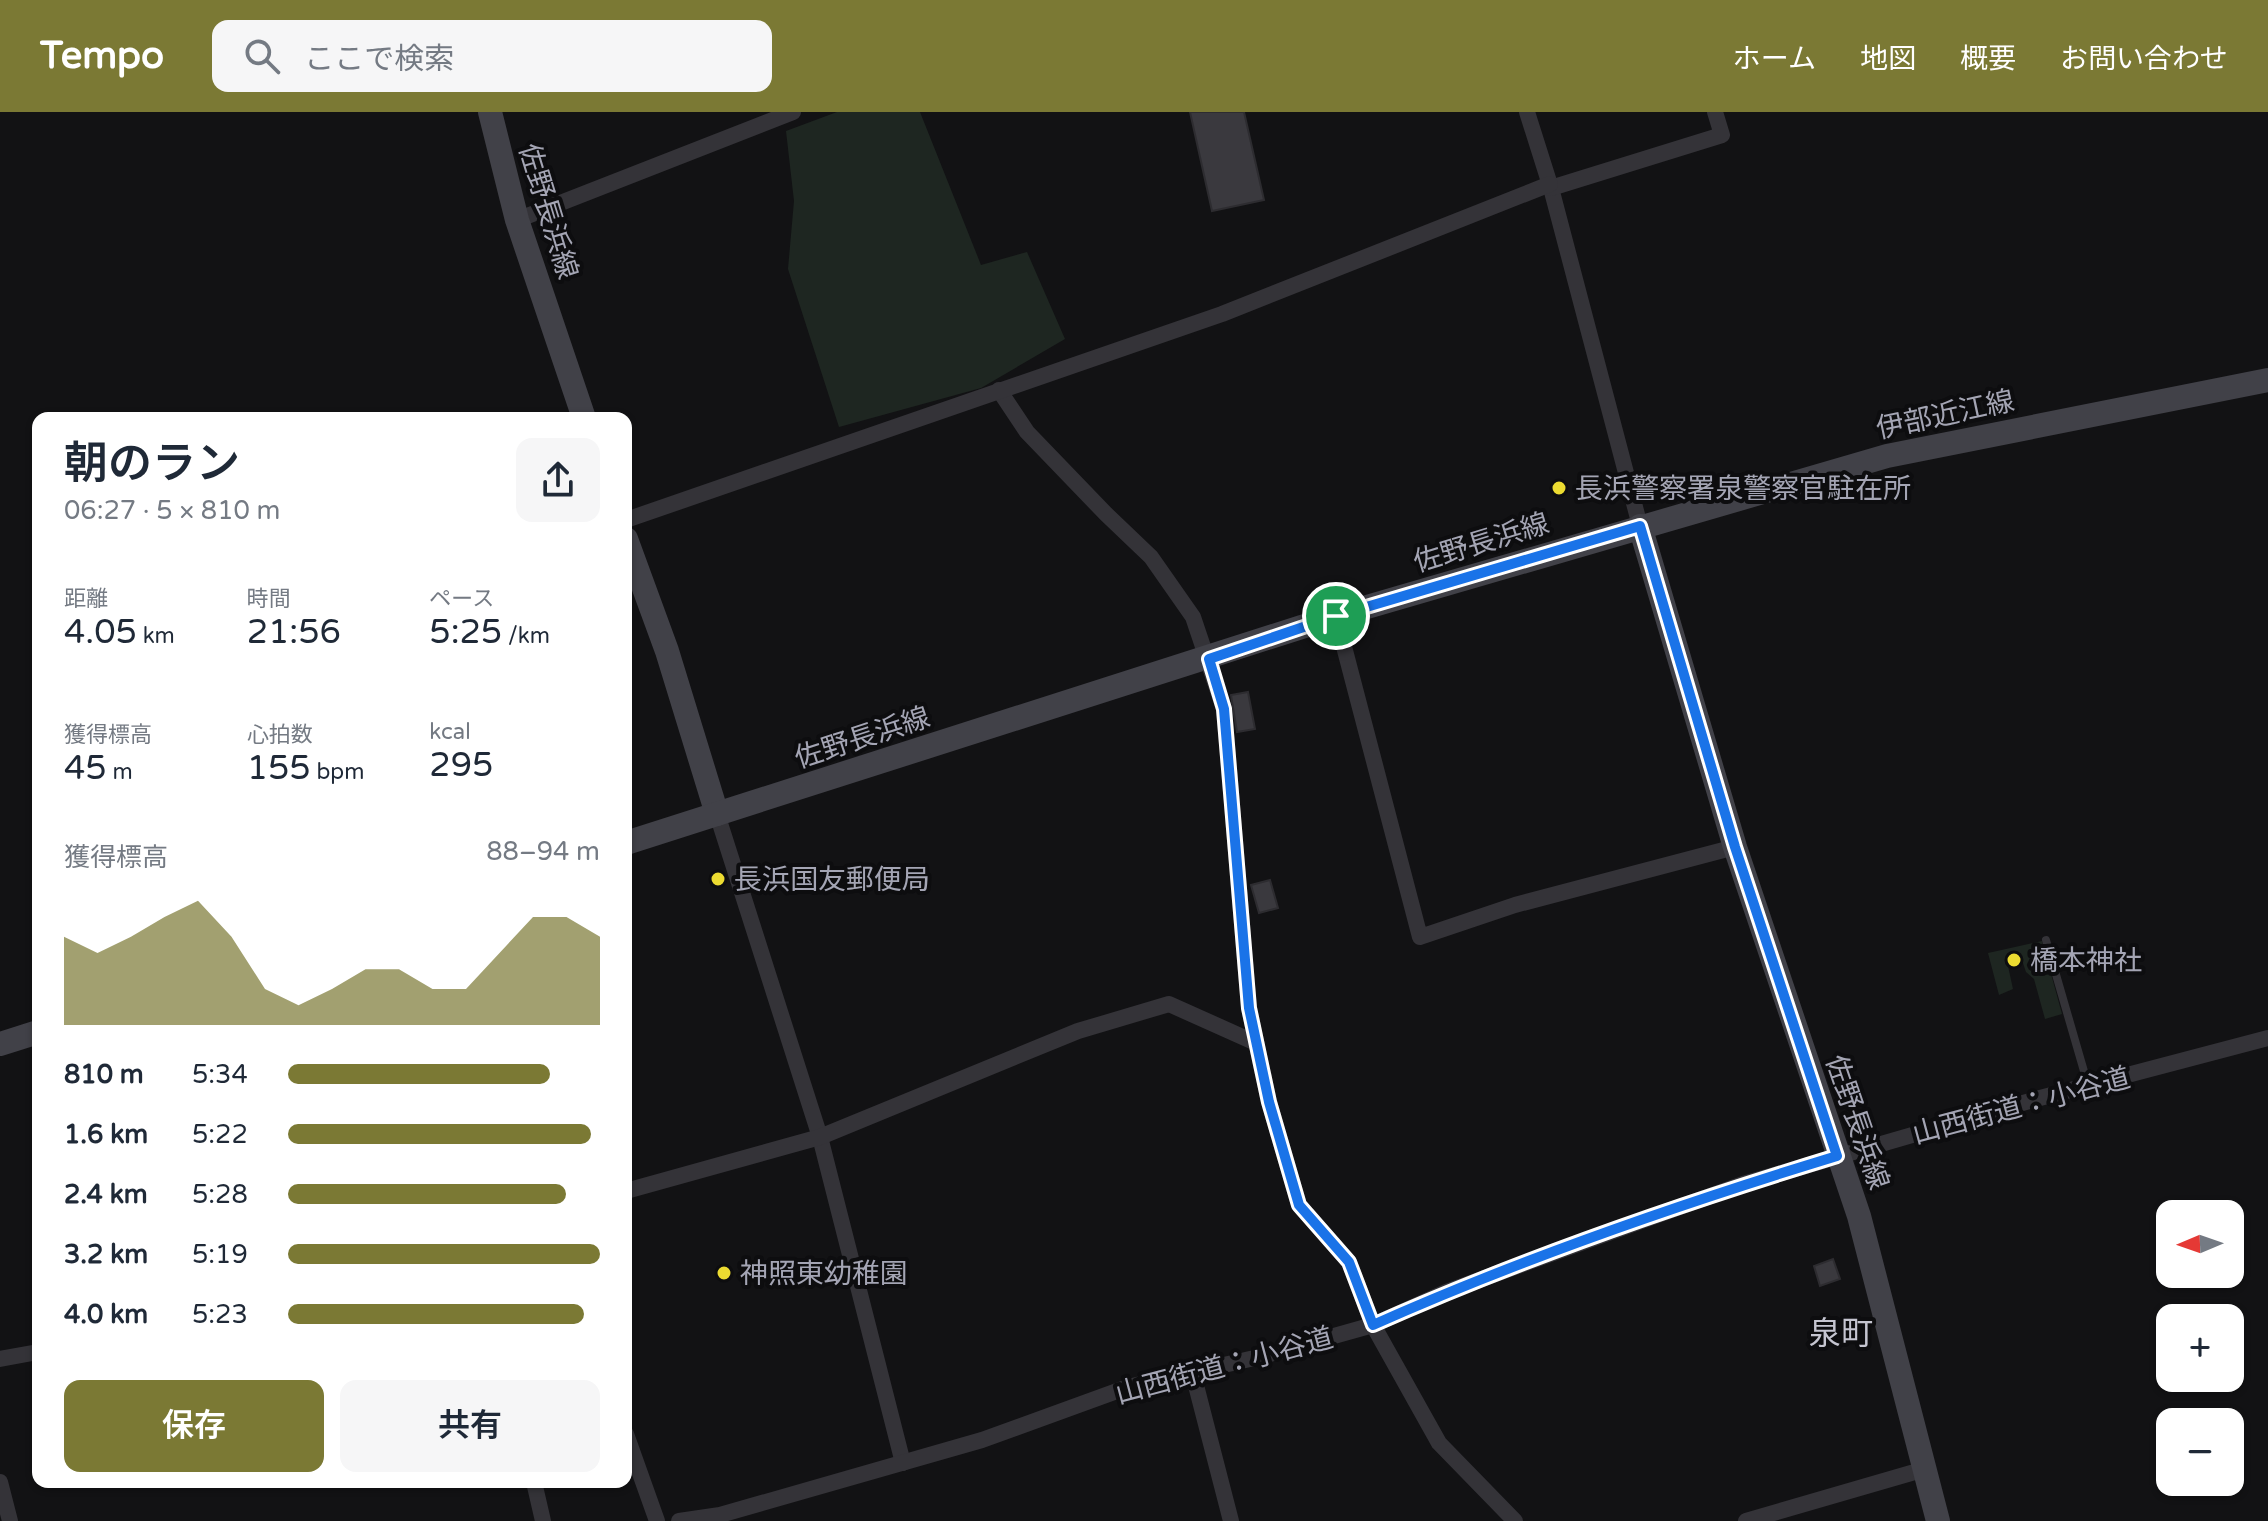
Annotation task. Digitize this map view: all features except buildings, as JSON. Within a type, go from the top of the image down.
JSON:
[{"type":"main road","name":"佐野長浜線","points":[[490,112],[517,220],[582,412]]},
{"type":"main road","name":"伊部近江線","points":[[1640,526],[1887,456],[2268,380]]},
{"type":"main road","name":"佐野長浜線","points":[[717,814],[1336,616],[1640,526],[1735,847],[1859,1216],[1938,1521]]},
{"type":"main road","points":[[632,555],[667,651],[717,814],[632,841]]},
{"type":"main road","points":[[0,1044],[32,1034]]},
{"type":"street","points":[[517,220],[793,112]]},
{"type":"street","points":[[1527,112],[1551,186],[1640,526]]},
{"type":"street","points":[[632,518],[1222,314],[1551,186],[1722,135],[1715,112]]},
{"type":"street","points":[[999,390],[1027,432],[1151,557],[1193,617],[1224,709],[1249,1008],[1269,1102],[1299,1205],[1349,1262],[1373,1325],[1439,1443],[1515,1521]]},
{"type":"street","points":[[1336,616],[1420,937],[1515,905],[1735,847]]},
{"type":"street","points":[[717,814],[820,1137],[903,1463]]},
{"type":"street","points":[[632,1189],[820,1137],[1078,1031],[1169,1004],[1256,1043]]},
{"type":"street","name":"山西街道：小谷道","points":[[679,1521],[721,1518],[982,1440],[1128,1387],[1263,1356],[1373,1325],[1446,1292],[1743,1184],[2268,1038]]},
{"type":"street","points":[[0,1359],[32,1353]]},
{"type":"street","points":[[1192,1370],[1231,1521]]},
{"type":"street","points":[[632,1451],[657,1521]]},
{"type":"street","points":[[1746,1521],[1925,1469]]},
{"type":"street","points":[[0,1482],[10,1521]]},
{"type":"street","points":[[535,1488],[543,1521]]},
{"type":"lane","points":[[2046,940],[2088,1086]]},
{"type":"shaded area","points":[[837,112],[920,112],[981,265],[1027,252],[1065,339],[981,388],[839,427],[788,269],[794,201],[786,131]]},
{"type":"shaded area","points":[[2042,941],[2062,1014],[2045,1019],[2034,979],[2026,972],[2020,954],[2006,957],[2013,989],[1999,995],[1988,953]]},
{"type":"place","name":"長浜警察署泉警察官駐在所","points":[[1559,488]]},
{"type":"place","name":"長浜国友郵便局","points":[[718,879]]},
{"type":"place","name":"橋本神社","points":[[2014,960]]},
{"type":"place","name":"神照東幼稚園","points":[[724,1273]]},
{"type":"district","name":"泉町","points":[[1841,1333]]},
{"type":"route","points":[[1640,526],[1735,847],[1837,1156],[1743,1184],[1508,1269],[1446,1292],[1373,1325],[1349,1262],[1299,1205],[1269,1102],[1249,1008],[1224,709],[1209,659],[1336,616],[1640,526]]}]
